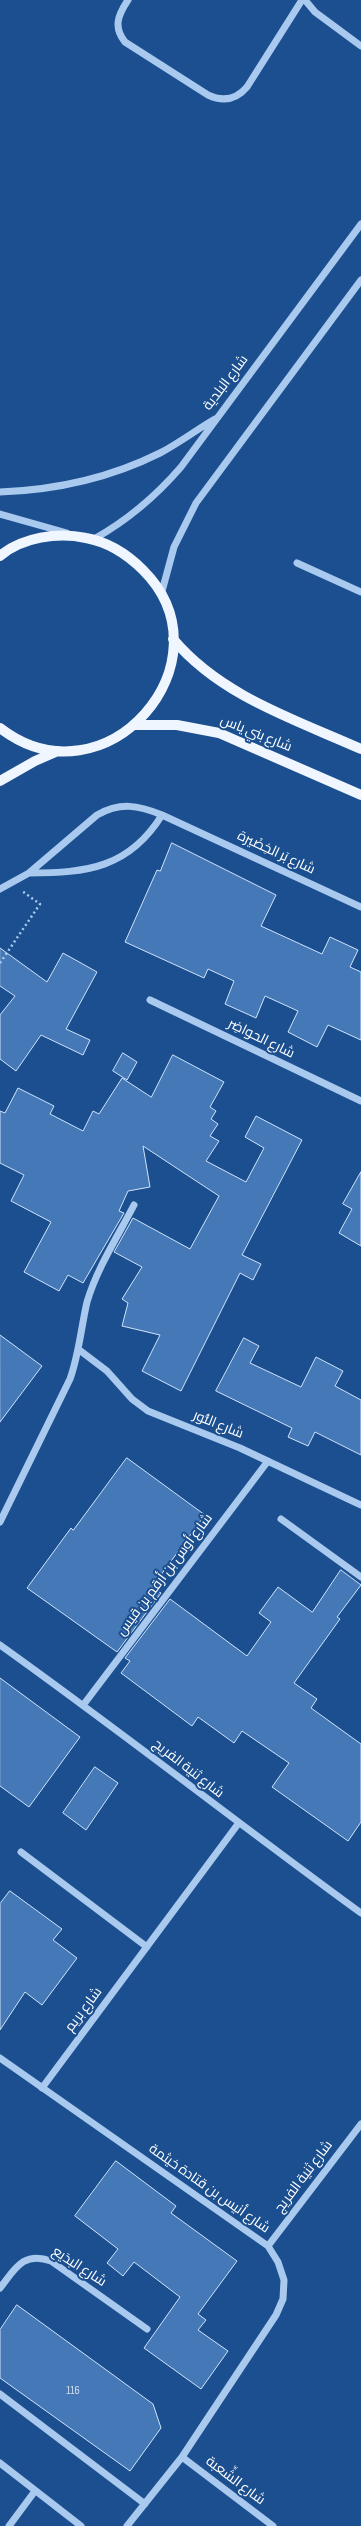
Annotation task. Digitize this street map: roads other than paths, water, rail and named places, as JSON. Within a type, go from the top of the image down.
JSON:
[{"type":"main road","points":[[0,556],[25,543],[49,536],[74,535],[94,539],[115,547],[133,560],[149,576],[162,595],[170,616],[173,639],[171,665],[162,690],[149,712],[135,725],[107,742],[83,749],[58,751],[33,746],[10,736],[0,728]]},
{"type":"main road","name":"شارع بني ياس","points":[[173,639],[199,667],[229,688],[361,749]]},
{"type":"main road","name":"شارع بني ياس","points":[[135,725],[177,725],[219,733],[361,795]]},
{"type":"main road","points":[[0,781],[35,761],[58,751]]},
{"type":"street","points":[[128,0],[120,12],[117,24],[120,37],[125,42],[208,95],[222,100],[236,96],[247,87],[302,0]]},
{"type":"street","points":[[305,0],[315,12],[361,46]]},
{"type":"street","name":"شارع البلدية","points":[[94,539],[126,519],[155,496],[181,466],[361,224]]},
{"type":"street","points":[[162,595],[174,547],[196,503],[361,280]]},
{"type":"street","points":[[0,492],[55,487],[112,473],[161,452],[218,417]]},
{"type":"street","points":[[0,514],[74,535]]},
{"type":"street","points":[[297,563],[361,592]]},
{"type":"street","name":"شارع بَر الخِضَيرة","points":[[29,873],[97,815],[108,809],[132,805],[145,807],[361,907]]},
{"type":"street","points":[[0,889],[29,873],[76,872],[122,856],[143,842],[162,815]]},
{"type":"street","name":"شارع الحواضِر","points":[[150,1000],[361,1101]]},
{"type":"street","points":[[0,1522],[55,1413],[70,1379],[88,1302],[94,1283],[134,1205]]},
{"type":"street","name":"شارع النُّور","points":[[78,1350],[107,1371],[132,1399],[148,1411],[268,1461],[361,1505]]},
{"type":"street","name":"شارع أوس بن أرقم بن قيس","points":[[84,1704],[268,1461]]},
{"type":"street","points":[[281,1519],[361,1577]]},
{"type":"street","name":"شارع ثنية الفريج","points":[[0,1645],[84,1704],[238,1824],[361,1913]]},
{"type":"street","name":"شارع بريم","points":[[42,2088],[238,1824]]},
{"type":"street","points":[[21,1852],[147,1947]]},
{"type":"street","name":"شارع أنيس بن قتادة خيثمة","points":[[0,2058],[268,2246],[278,2262],[284,2280],[283,2299],[266,2332],[182,2457],[127,2526]]},
{"type":"street","name":"شارع ثنية الفريج","points":[[268,2246],[361,2124]]},
{"type":"street","name":"شارع البدَيع","points":[[0,2288],[21,2263],[30,2258],[41,2257],[51,2261],[147,2329]]},
{"type":"street","points":[[0,2394],[145,2504]]},
{"type":"street","name":"شارع الشِّعبة","points":[[182,2457],[273,2526]]},
{"type":"street","points":[[0,2463],[81,2526]]},
{"type":"street","points":[[9,2526],[35,2491]]}]
